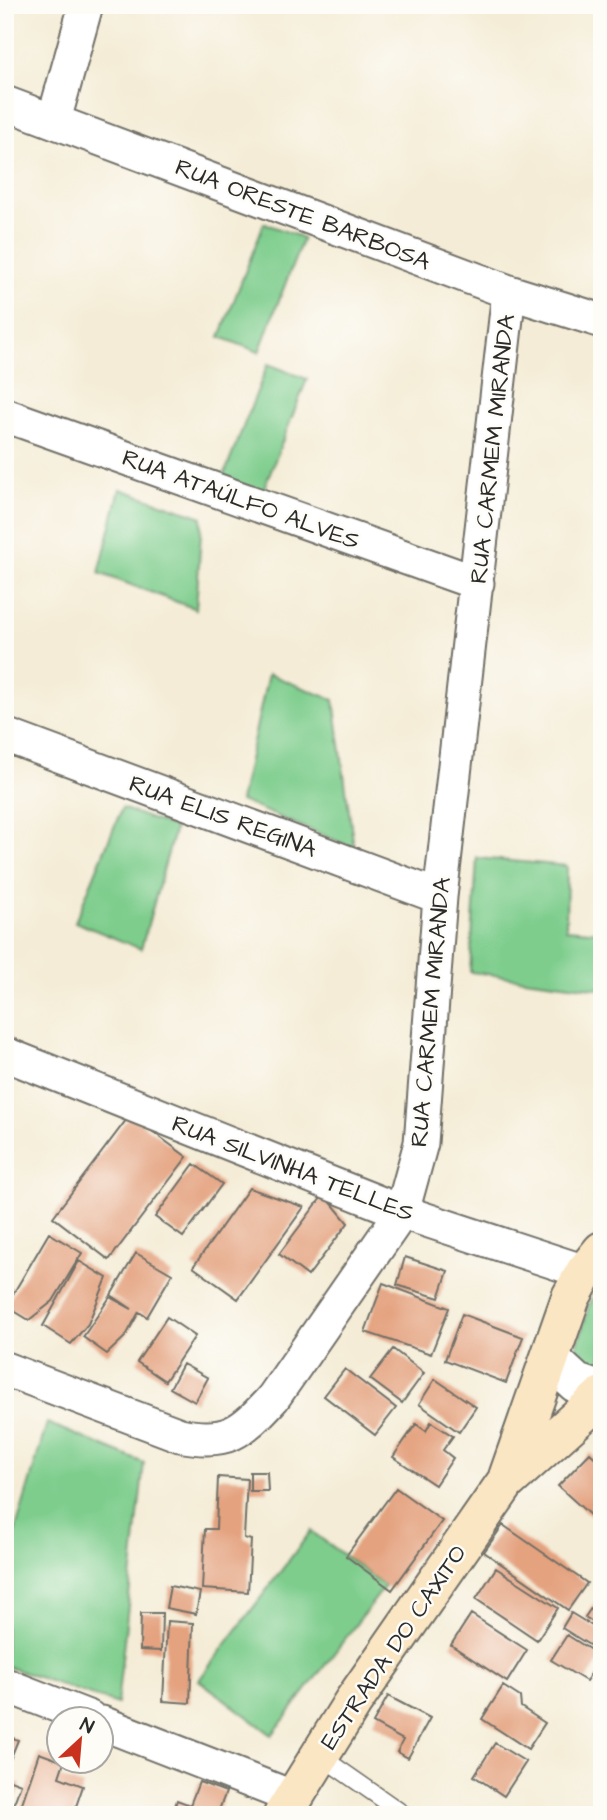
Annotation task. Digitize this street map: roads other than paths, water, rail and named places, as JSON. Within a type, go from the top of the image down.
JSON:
[{"type":"main road","name":"ESTRADA DO CAXITO","points":[[506,1482],[571,1297],[593,1261]]},
{"type":"main road","name":"ESTRADA DO CAXITO","points":[[287,1806],[506,1482],[602,1394]]},
{"type":"street","points":[[54,120],[86,5]]},
{"type":"street","name":"RUA ORESTE BARBOSA","points":[[5,103],[509,292],[602,321]]},
{"type":"street","name":"RUA CARMEM MIRANDA","points":[[5,1369],[180,1435],[205,1441],[229,1436],[249,1424],[273,1398],[402,1212],[421,1143],[440,897],[509,292]]},
{"type":"street","name":"RUA ATAÚLFO ALVES","points":[[5,415],[477,583]]},
{"type":"street","name":"RUA ELIS REGINA","points":[[5,735],[440,897]]},
{"type":"street","name":"RUA SILVINHA TELLES","points":[[5,1054],[402,1212],[593,1261]]},
{"type":"street","points":[[551,1360],[576,1383],[602,1394]]},
{"type":"street","points":[[5,1685],[54,1704]]},
{"type":"street","points":[[116,1729],[287,1806]]},
{"type":"lane","points":[[319,1755],[405,1815]]}]
